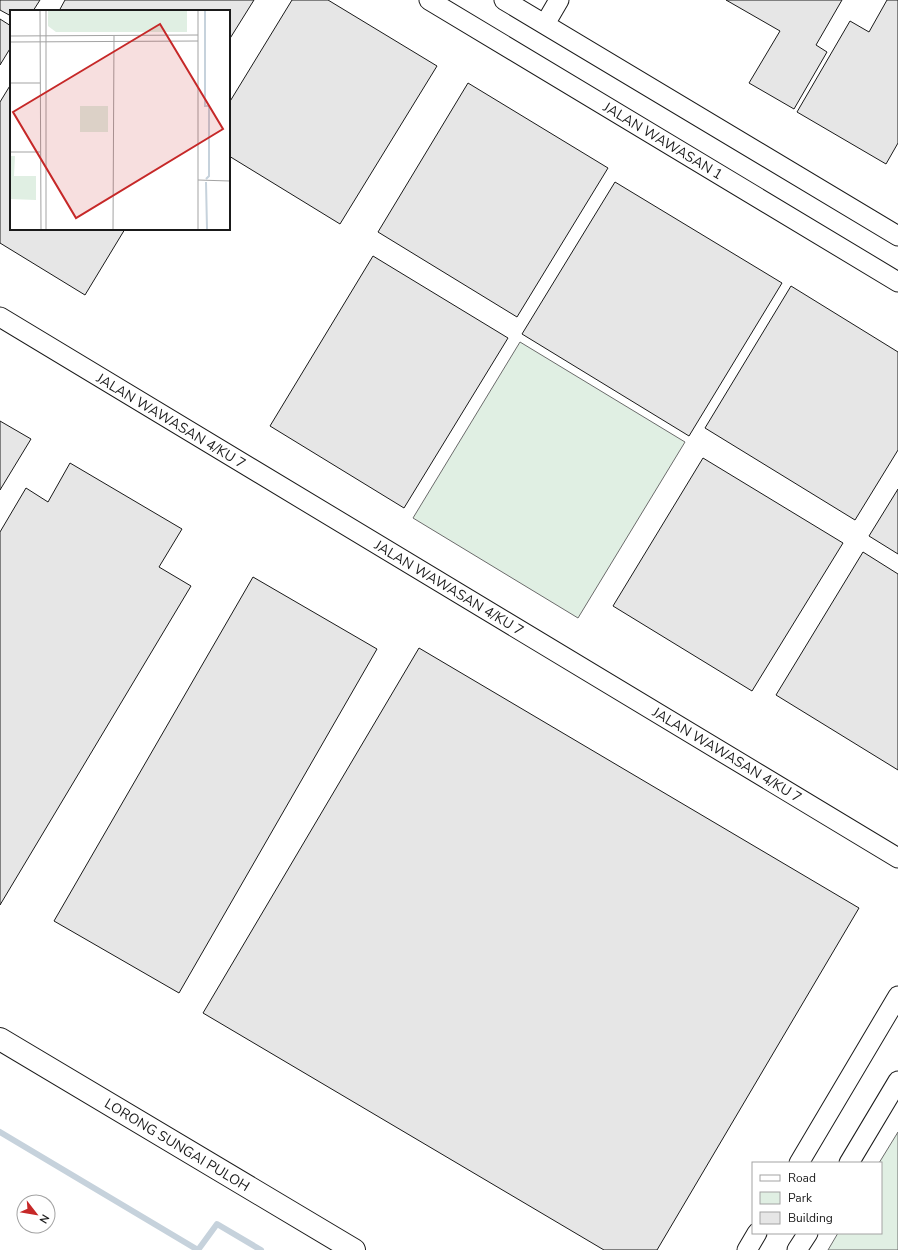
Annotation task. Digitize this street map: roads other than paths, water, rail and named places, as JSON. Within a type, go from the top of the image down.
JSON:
[{"type":"street","name":"JALAN WAWASAN 1","points":[[429,0],[898,282]]},
{"type":"street","points":[[504,0],[898,236]]},
{"type":"street","points":[[545,24],[559,0]]},
{"type":"street","name":"JALAN WAWASAN 4/KU 7","points":[[0,317],[898,858]]},
{"type":"street","points":[[800,1162],[898,996]]},
{"type":"street","name":"LORONG SUNGAI PULOH","points":[[0,1039],[354,1250]]},
{"type":"street","points":[[850,1162],[898,1081]]},
{"type":"street","points":[[747,1250],[756,1234]]},
{"type":"street","points":[[797,1250],[807,1234]]},
{"type":"waterway","points":[[0,1132],[198,1250]]},
{"type":"waterway","points":[[198,1250],[217,1224],[261,1250]]}]
